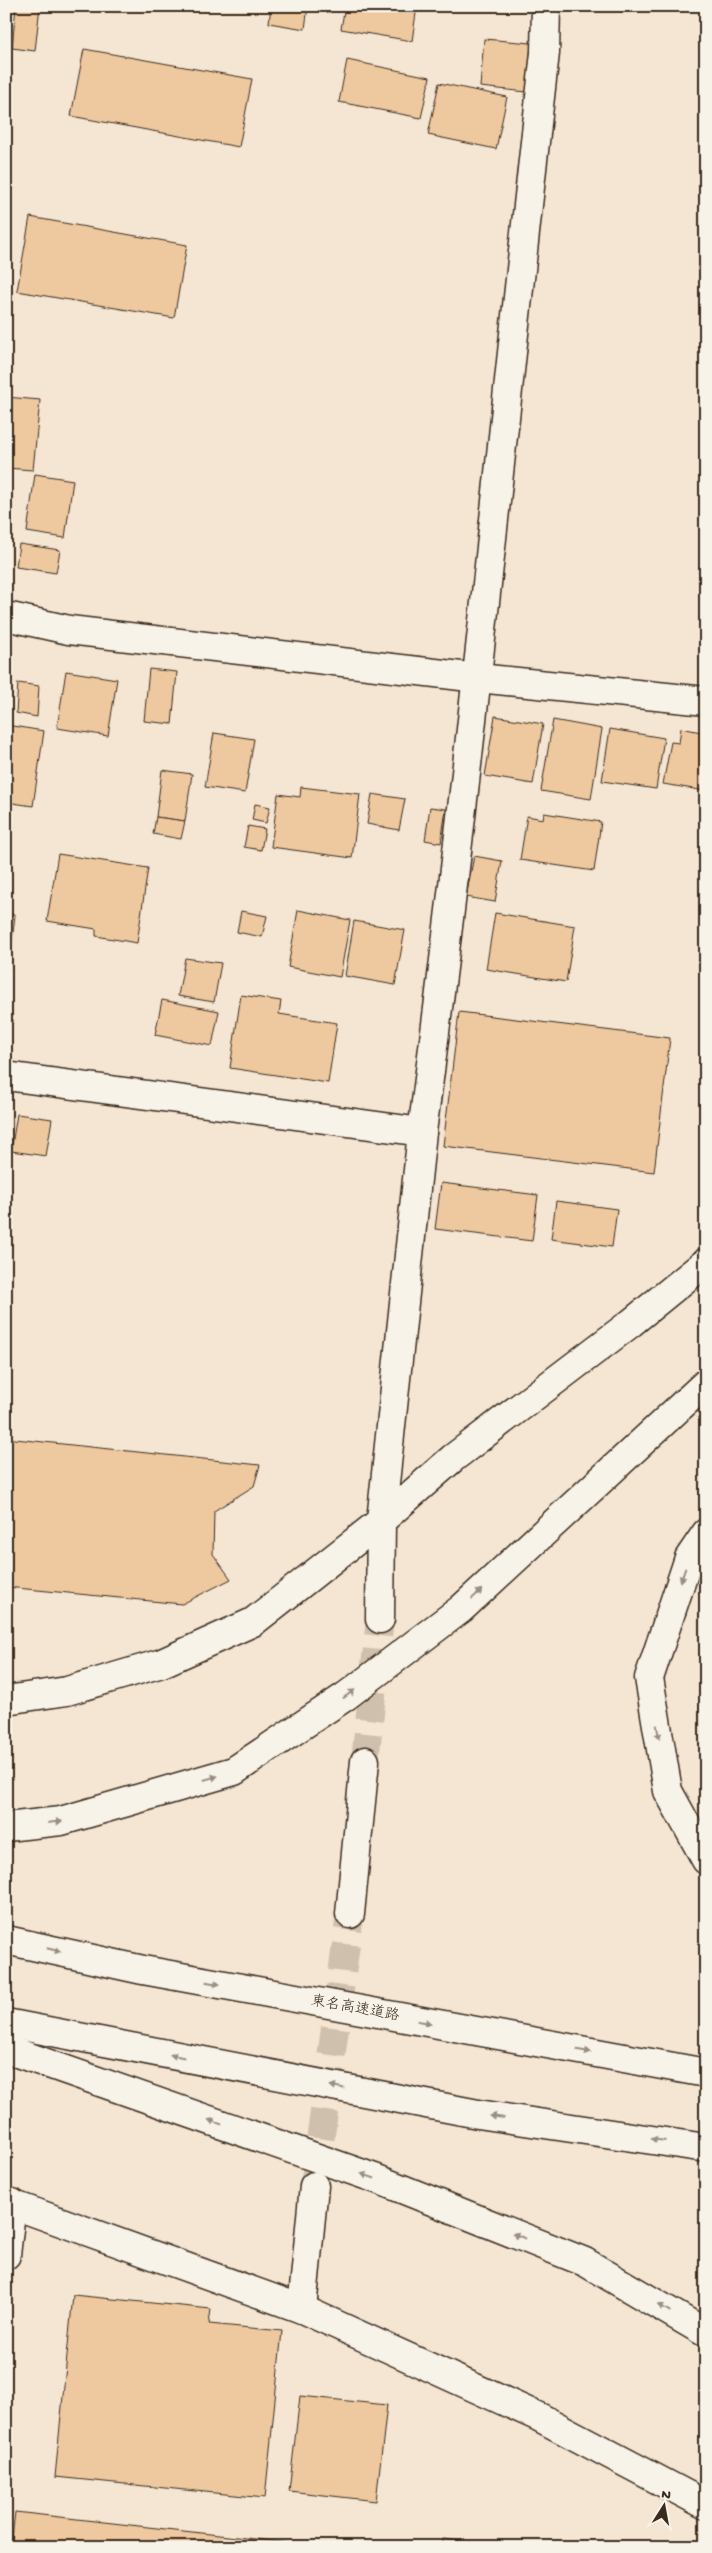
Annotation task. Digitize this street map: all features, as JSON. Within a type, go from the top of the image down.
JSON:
[{"type":"main road","points":[[380,1618],[380,1521],[422,1132],[452,909],[478,678],[545,53],[546,6]]},
{"type":"main road","points":[[6,616],[69,630],[478,678],[706,700]]},
{"type":"main road","points":[[6,1076],[422,1132]]},
{"type":"main road","points":[[6,1700],[67,1691],[162,1663],[253,1622],[380,1521],[453,1458],[631,1323],[706,1262]]},
{"type":"main road","points":[[6,1827],[61,1821],[234,1771],[346,1696],[461,1609],[706,1384]]},
{"type":"main road","points":[[706,1532],[689,1558],[649,1678],[668,1791],[706,1860]]},
{"type":"main road","points":[[350,1914],[364,1761]]},
{"type":"main road","name":"東名高速道路","points":[[6,1940],[143,1970],[706,2073]]},
{"type":"main road","points":[[6,2023],[478,2114],[706,2148]]},
{"type":"main road","points":[[6,2049],[377,2179],[585,2262],[706,2333]]},
{"type":"main road","points":[[302,2309],[314,2186]]},
{"type":"main road","points":[[6,2255],[9,2202],[302,2309],[539,2417],[706,2505]]},
{"type":"building","points":[[16,6],[40,6],[35,51],[12,48]]},
{"type":"building","points":[[271,6],[308,6],[305,29],[269,23]]},
{"type":"building","points":[[345,6],[417,6],[412,41],[341,29]]},
{"type":"building","points":[[484,39],[531,43],[527,92],[480,87]]},
{"type":"building","points":[[84,49],[252,79],[239,147],[71,116]]},
{"type":"building","points":[[347,60],[430,77],[421,118],[339,102]]},
{"type":"building","points":[[439,83],[507,97],[496,149],[428,135]]},
{"type":"building","points":[[30,217],[187,245],[174,318],[17,291]]},
{"type":"building","points":[[6,397],[40,400],[33,470],[6,468]]},
{"type":"building","points":[[35,474],[73,480],[65,538],[27,532]]},
{"type":"building","points":[[19,544],[60,550],[56,573],[16,567]]},
{"type":"building","points":[[149,669],[177,672],[172,724],[144,721]]},
{"type":"building","points":[[66,671],[117,679],[108,736],[57,728]]},
{"type":"building","points":[[18,683],[39,686],[37,717],[16,713]]},
{"type":"building","points":[[495,716],[543,724],[533,784],[485,776]]},
{"type":"building","points":[[553,720],[602,729],[591,799],[541,791]]},
{"type":"building","points":[[6,725],[44,731],[33,806],[6,802]]},
{"type":"building","points":[[681,728],[706,733],[706,791],[663,784],[671,742],[679,743]]},
{"type":"building","points":[[610,729],[664,738],[656,789],[602,781]]},
{"type":"building","points":[[214,733],[254,739],[245,793],[205,787]]},
{"type":"building","points":[[162,770],[192,774],[185,821],[156,817]]},
{"type":"building","points":[[301,787],[360,794],[352,858],[271,847],[278,794],[300,797]]},
{"type":"building","points":[[372,794],[405,799],[399,830],[367,824]]},
{"type":"building","points":[[255,804],[270,807],[266,823],[252,820]]},
{"type":"building","points":[[430,807],[446,809],[441,843],[425,840]]},
{"type":"building","points":[[544,813],[601,822],[594,871],[520,860],[527,816],[543,819]]},
{"type":"building","points":[[156,817],[185,821],[181,839],[153,834]]},
{"type":"building","points":[[248,826],[265,829],[261,850],[244,847]]},
{"type":"building","points":[[58,854],[148,868],[137,943],[96,936],[96,929],[47,921]]},
{"type":"building","points":[[474,856],[502,861],[495,902],[466,897]]},
{"type":"building","points":[[298,910],[350,920],[340,977],[288,967]]},
{"type":"building","points":[[241,911],[267,916],[262,937],[237,932]]},
{"type":"building","points":[[495,913],[575,926],[566,982],[486,969]]},
{"type":"building","points":[[6,914],[15,915],[8,978],[6,978]]},
{"type":"building","points":[[354,921],[405,930],[395,985],[345,976]]},
{"type":"building","points":[[185,958],[221,963],[214,1002],[178,996]]},
{"type":"building","points":[[241,995],[281,1001],[279,1014],[337,1023],[328,1083],[230,1068]]},
{"type":"building","points":[[162,1000],[219,1011],[212,1046],[155,1035]]},
{"type":"building","points":[[459,1012],[670,1038],[654,1172],[443,1146]]},
{"type":"building","points":[[17,1114],[52,1119],[46,1156],[11,1151]]},
{"type":"building","points":[[441,1183],[538,1195],[532,1241],[435,1229]]},
{"type":"building","points":[[556,1201],[617,1209],[612,1247],[551,1239]]},
{"type":"building","points":[[6,1438],[260,1465],[254,1486],[214,1511],[213,1554],[231,1579],[182,1604],[6,1587]]},
{"type":"building","points":[[73,2295],[211,2309],[209,2324],[282,2331],[265,2498],[55,2477]]},
{"type":"building","points":[[300,2396],[387,2405],[376,2501],[289,2491]]},
{"type":"building","points":[[15,2512],[325,2547],[11,2547]]},
{"type":"building","points":[[443,2539],[510,2547],[442,2547]]},
{"type":"tunnel","points":[[365,1761],[380,1619]]},
{"type":"tunnel","points":[[315,2180],[350,1914]]}]
